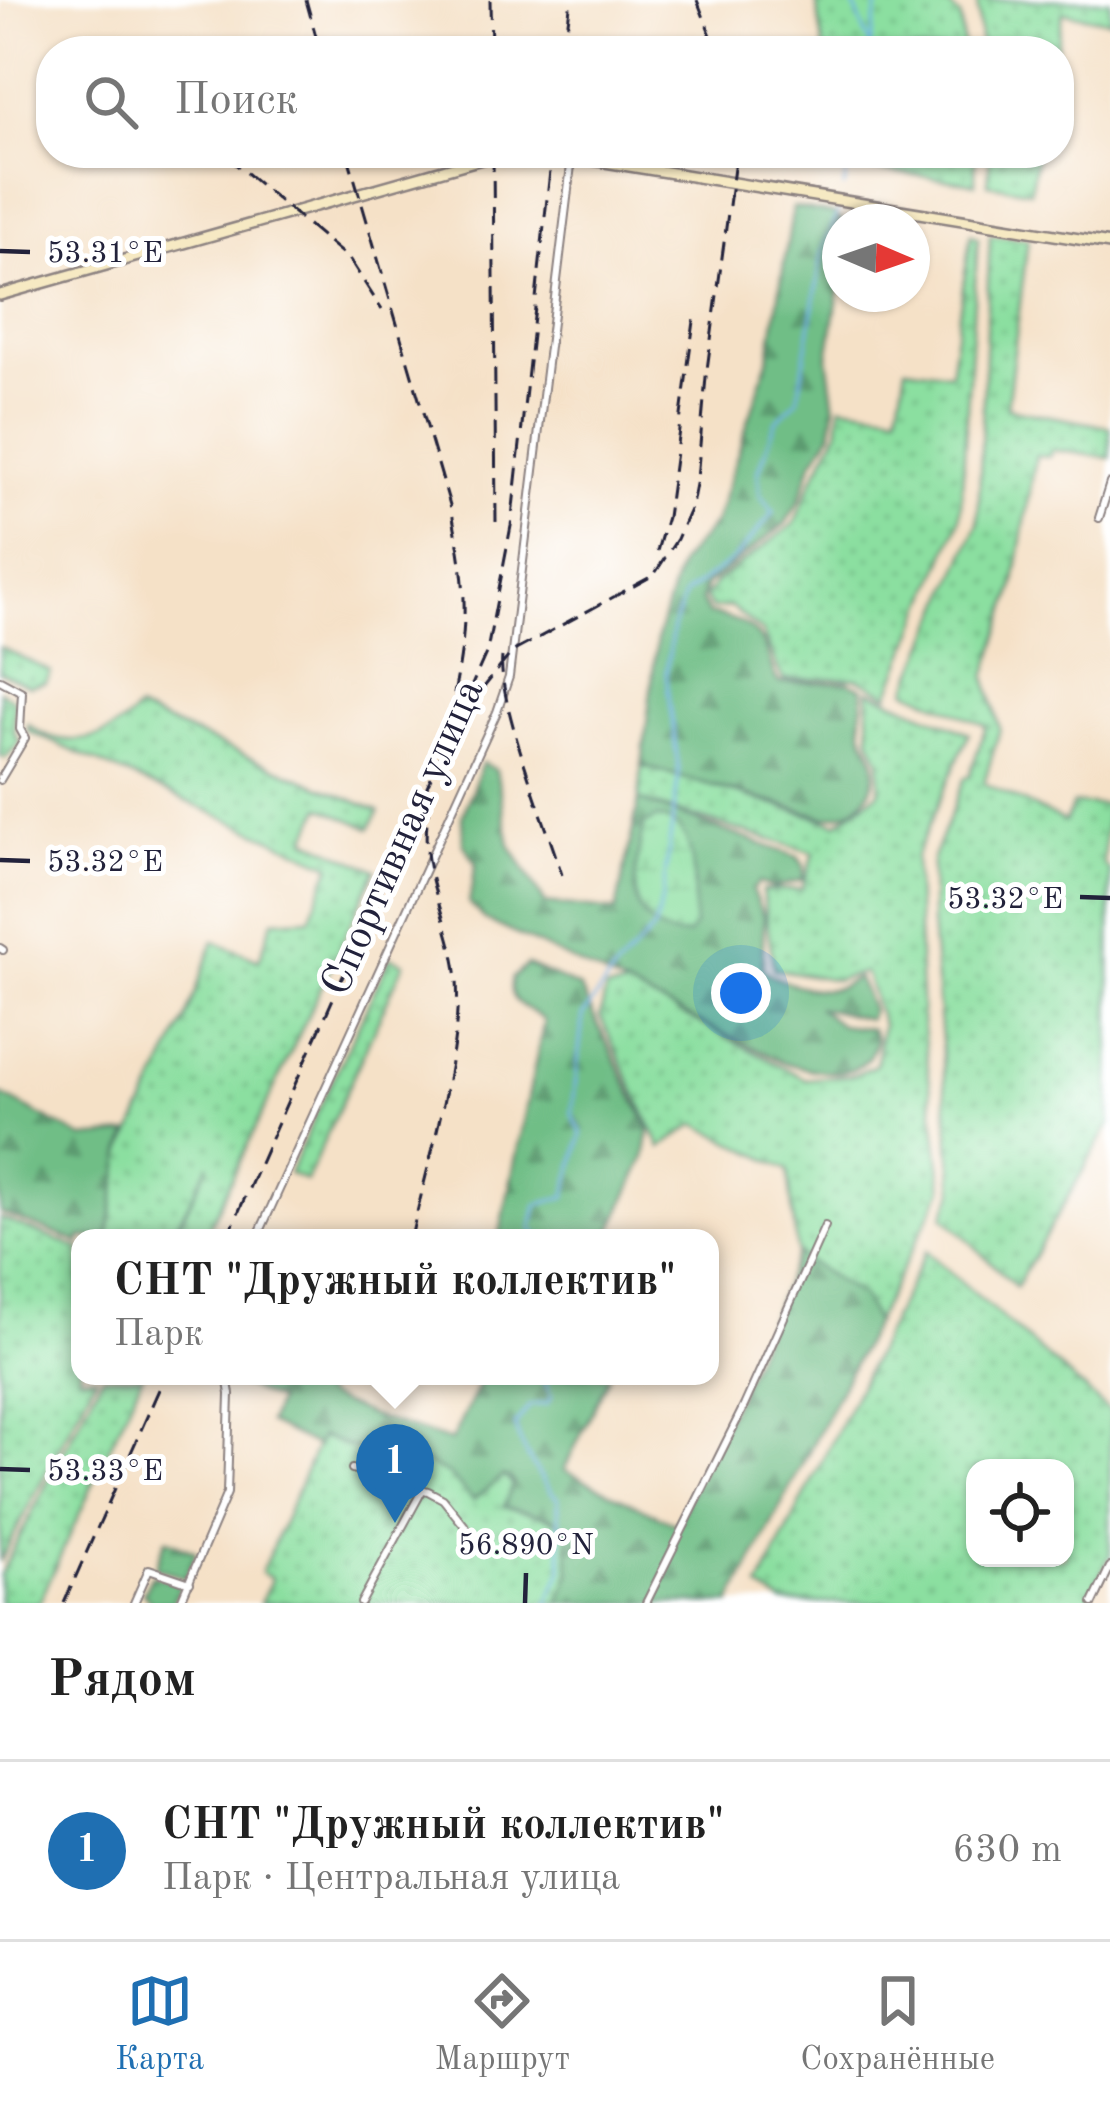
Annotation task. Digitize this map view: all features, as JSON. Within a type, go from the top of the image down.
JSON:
[{"type":"main road","points":[[0,295],[454,168]]},
{"type":"main road","points":[[640,168],[1110,244]]},
{"type":"street","name":"Спортивная улица","points":[[260,1229],[509,677],[571,168]]},
{"type":"street","points":[[1099,518],[1110,483]]},
{"type":"street","points":[[0,680],[22,692],[20,728],[25,738],[4,764],[0,780]]},
{"type":"street","points":[[646,1603],[736,1423],[825,1226]]},
{"type":"street","points":[[180,1603],[227,1493],[228,1385]]},
{"type":"street","points":[[352,1469],[442,1499],[476,1540]]},
{"type":"street","points":[[361,1603],[423,1489]]},
{"type":"street","points":[[1093,1603],[1110,1567]]},
{"type":"street","points":[[134,1603],[149,1569],[190,1583]]},
{"type":"green space","points":[[816,0],[942,0],[960,16],[962,36],[822,36]]},
{"type":"green space","points":[[977,0],[1110,0],[1110,21],[1063,12],[1059,36],[980,36]]},
{"type":"green space","points":[[861,168],[975,168],[975,183]]},
{"type":"green space","points":[[989,168],[1034,168],[1030,191],[988,184]]},
{"type":"green space","points":[[793,207],[822,212],[822,312],[835,312],[828,357],[835,408],[831,434],[812,463],[800,500],[785,524],[706,585],[701,600],[708,614],[736,621],[758,636],[779,683],[849,682],[862,688],[863,732],[875,776],[862,802],[826,817],[642,766],[657,638],[680,563],[716,521],[769,357]]},
{"type":"green space","points":[[971,234],[978,238],[960,519],[889,695],[857,678],[783,680],[762,632],[731,607],[711,609],[705,597],[716,582],[794,524],[838,432],[841,405],[898,413],[906,367],[950,373]]},
{"type":"green space","points":[[990,235],[1028,239],[1007,408],[1110,427],[1110,458],[1054,450],[1049,456],[1036,455],[1014,588],[986,677],[1000,729],[984,783],[1065,822],[1073,804],[1107,805],[1103,864],[1110,871],[1110,1124],[1016,1287],[944,1216],[954,1192],[931,923],[932,861],[986,726],[907,690],[978,523]]},
{"type":"green space","points":[[0,647],[51,672],[46,682],[29,686],[0,672]]},
{"type":"green space","points":[[868,690],[969,733],[915,858],[922,1019],[943,1189],[875,1322],[861,1296],[797,1254],[788,1170],[696,1124],[661,1148],[600,1016],[606,990],[630,987],[806,1079],[853,1075],[876,1065],[882,1024],[865,972],[836,980],[774,969],[762,891],[802,889],[814,853],[639,800],[642,766],[837,823],[879,792],[880,761],[870,738]]},
{"type":"green space","points":[[0,691],[14,700],[14,732],[20,742],[6,758],[0,756]]},
{"type":"green space","points":[[137,710],[379,811],[370,828],[321,807],[307,839],[376,870],[208,1229],[176,1229],[209,1164],[175,1229],[109,1229],[122,1153],[186,1019],[214,941],[259,960],[273,920],[310,918],[331,865],[28,731],[28,724],[56,738],[85,739],[126,721]]},
{"type":"green space","points":[[482,763],[496,770],[510,845],[545,903],[616,911],[639,800],[798,857],[804,866],[803,880],[774,888],[759,883],[752,890],[764,918],[762,968],[810,988],[832,989],[858,978],[872,1010],[868,1019],[817,1007],[840,1025],[871,1029],[876,1039],[871,1054],[862,1064],[840,1072],[786,1063],[484,919],[469,903],[476,864],[463,843],[462,817]]},
{"type":"green space","points":[[656,818],[671,822],[688,845],[694,895],[694,926],[689,934],[661,930],[641,911],[636,898],[643,826]]},
{"type":"green space","points":[[390,957],[404,963],[306,1181],[289,1173]]},
{"type":"green space","points":[[527,965],[580,988],[650,1130],[645,1158],[612,1229],[501,1229],[544,1021],[515,999],[512,978]]},
{"type":"green space","points":[[0,1094],[83,1138],[129,1134],[109,1229],[71,1229],[71,1240],[0,1213]]},
{"type":"green space","points":[[0,1218],[71,1246],[71,1385],[91,1385],[0,1562]]},
{"type":"green space","points":[[926,1251],[1110,1412],[1110,1555],[1087,1603],[783,1603],[759,1588]]},
{"type":"green space","points":[[797,1254],[861,1296],[875,1322],[731,1603],[559,1603],[570,1575],[567,1529],[552,1518],[504,1507],[513,1482],[503,1476],[473,1500],[449,1475],[388,1444],[371,1456],[321,1436],[316,1446],[268,1423],[277,1401],[241,1385],[313,1385],[327,1397],[372,1416],[451,1441],[479,1385],[605,1385],[564,1470],[676,1524]]},
{"type":"green space","points":[[97,1385],[138,1385],[39,1603],[0,1603],[0,1575]]},
{"type":"green space","points":[[321,1435],[371,1456],[387,1443],[449,1475],[473,1500],[503,1476],[535,1510],[567,1529],[570,1575],[559,1603],[260,1603],[272,1578],[261,1573]]},
{"type":"green space","points":[[166,1539],[196,1552],[185,1578],[155,1567]]},
{"type":"green space","points":[[152,1575],[181,1584],[172,1603],[152,1603],[143,1593]]},
{"type":"waterway","points":[[852,0],[866,36]]},
{"type":"waterway","points":[[872,36],[879,0]]},
{"type":"waterway","points":[[844,187],[847,168]]},
{"type":"waterway","points":[[533,1229],[537,1205],[565,1197],[582,1134],[572,1114],[583,1016],[613,973],[654,929],[662,899],[679,772],[666,674],[673,627],[685,594],[735,558],[774,512],[760,495],[758,473],[776,421],[798,399],[822,255]]},
{"type":"waterway","points":[[546,1385],[551,1396],[547,1404],[530,1405],[515,1425],[532,1464],[558,1499],[562,1570],[548,1603]]},
{"type":"railway","points":[[306,0],[316,36]]},
{"type":"railway","points":[[490,0],[491,36]]},
{"type":"railway","points":[[566,36],[571,0]]},
{"type":"railway","points":[[697,0],[711,36]]},
{"type":"railway","points":[[240,168],[350,260],[382,310]]},
{"type":"railway","points":[[351,168],[458,541],[464,613],[450,713]]},
{"type":"railway","points":[[493,168],[496,522]]},
{"type":"railway","points":[[231,1229],[487,651],[511,526],[550,168]]},
{"type":"railway","points":[[480,692],[512,652],[654,575],[677,539],[697,479],[734,168]]},
{"type":"railway","points":[[657,551],[667,517],[695,314]]},
{"type":"railway","points":[[502,657],[507,703],[562,875]]},
{"type":"railway","points":[[413,1229],[449,1075],[457,1010],[454,959],[427,851],[430,807]]},
{"type":"railway","points":[[64,1603],[161,1385]]},
{"type":"railway","points":[[391,1396],[394,1385]]},
{"type":"place","name":"СНТ \"Дружный коллектив\"","points":[[395,1523]]}]
